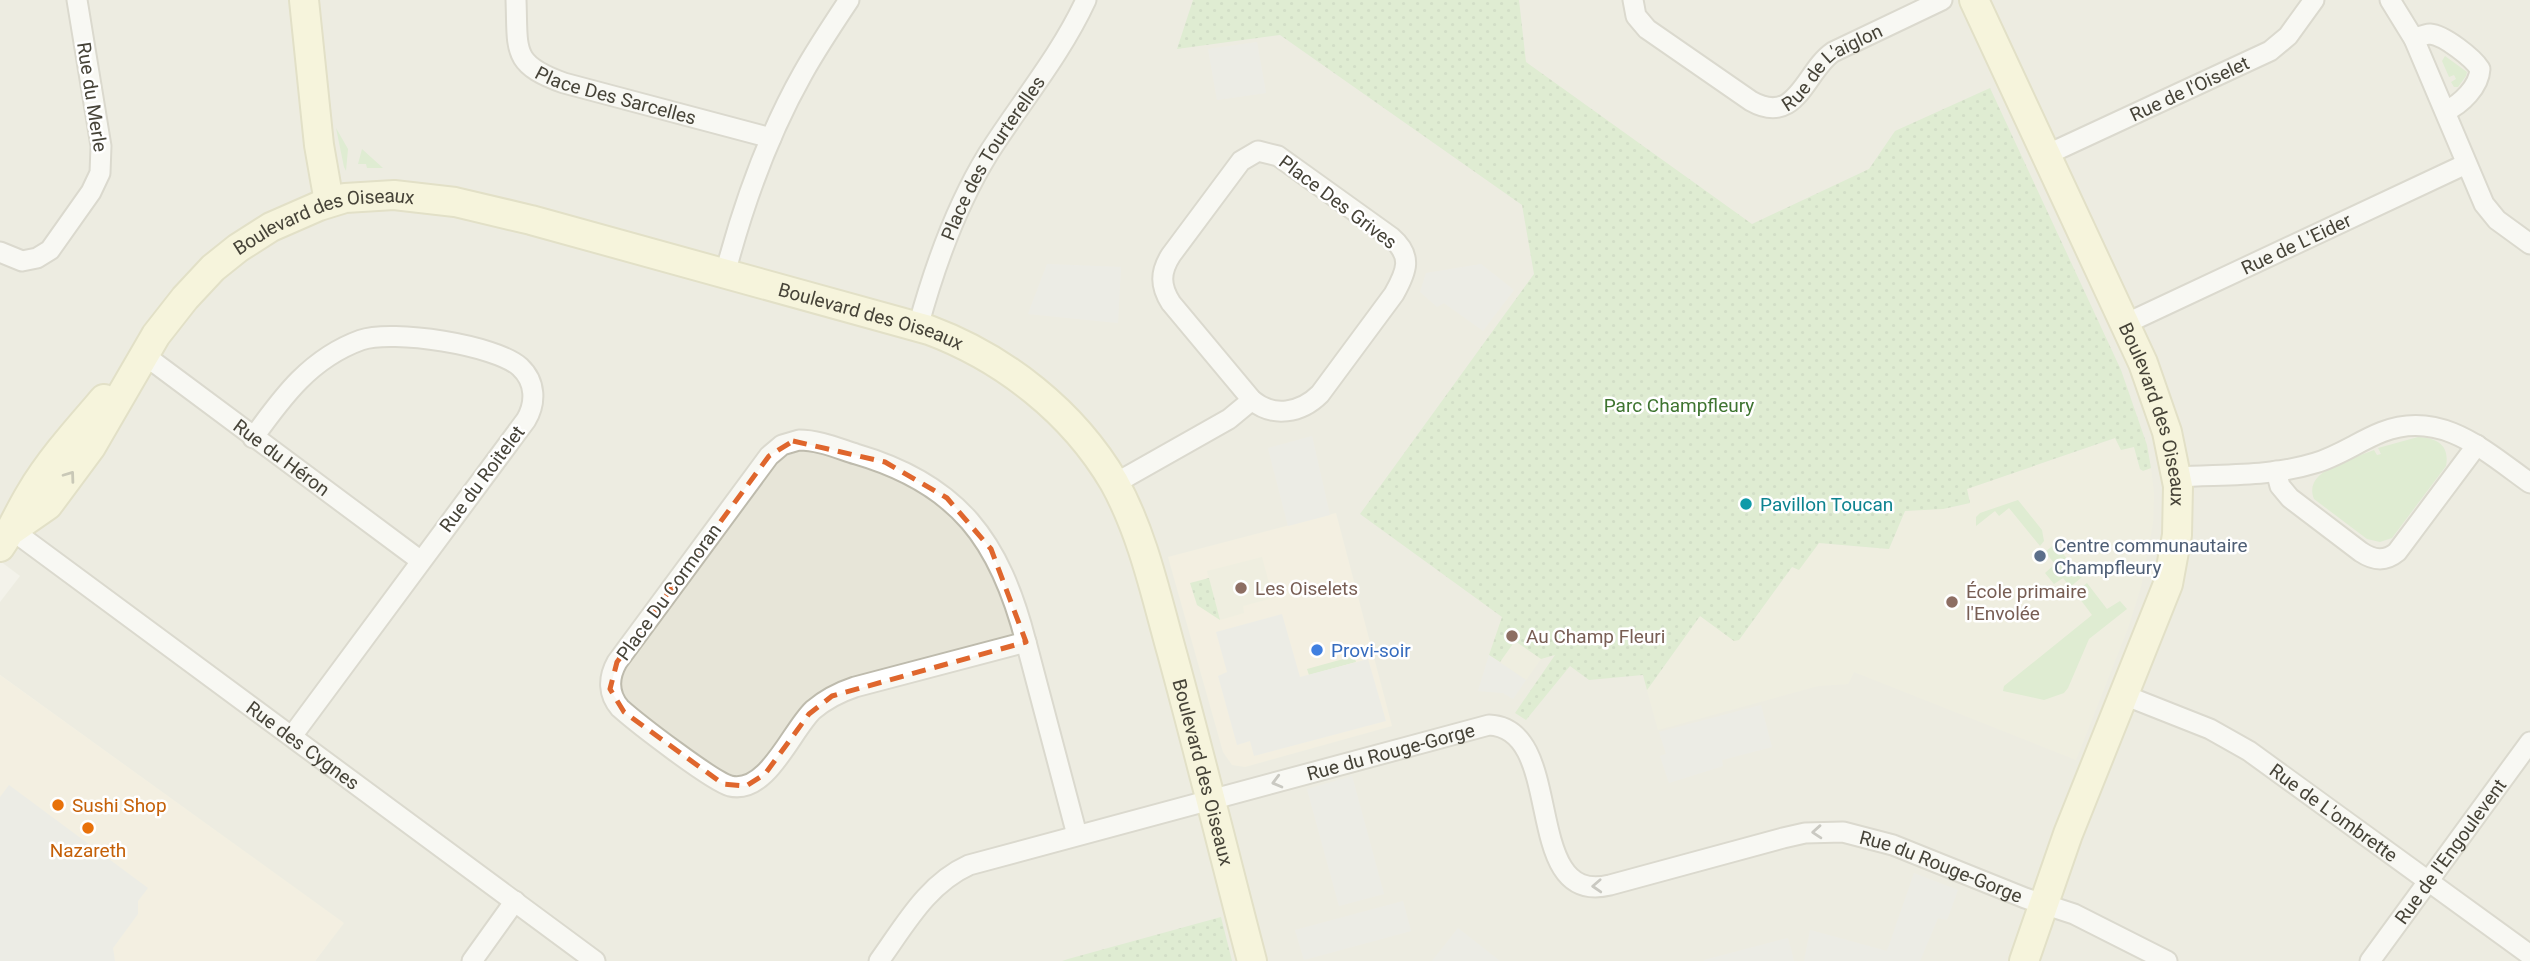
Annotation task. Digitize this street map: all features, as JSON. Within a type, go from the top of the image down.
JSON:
[{"type":"street","name":"Rue du Merle","points":[[0,252],[22,261],[37,258],[50,250],[91,192],[100,173],[101,145],[77,0]]},
{"type":"street","points":[[304,0],[319,145],[329,202]]},
{"type":"street","name":"Place Des Sarcelles","points":[[516,0],[520,53],[534,71],[564,83],[771,138]]},
{"type":"street","points":[[725,274],[740,223],[771,138],[803,73],[849,0]]},
{"type":"street","name":"Place des Tourterelles","points":[[918,327],[949,234],[971,184],[994,145],[1053,61],[1086,0]]},
{"type":"street","name":"Rue de L'aiglon","points":[[1633,0],[1636,16],[1647,29],[1751,101],[1774,107],[1797,97],[1833,52],[1942,0]]},
{"type":"street","name":"Boulevard des Oiseaux","points":[[1974,0],[2125,324],[2156,398],[2177,477],[2177,536],[2171,573],[2068,834],[2024,961]]},
{"type":"street","name":"Rue de l'Oiselet","points":[[2046,155],[2270,51],[2286,38],[2314,0]]},
{"type":"street","points":[[2390,0],[2414,39],[2466,164],[2490,212],[2530,244]]},
{"type":"street","points":[[2414,39],[2427,34],[2439,37],[2467,56],[2480,69],[2479,79],[2464,99],[2446,111]]},
{"type":"street","name":"Place Des Grives","points":[[1265,151],[1285,160],[1391,237],[1402,248],[1406,268],[1394,294],[1314,400],[1294,410],[1276,412],[1263,408],[1252,400],[1171,303],[1164,290],[1162,276],[1171,255],[1241,160],[1253,153],[1265,151]]},
{"type":"street","name":"Rue de L'Eider","points":[[2125,324],[2466,164]]},
{"type":"street","name":"Boulevard des Oiseaux","points":[[6,538],[30,494],[59,453],[143,354],[185,298],[223,260],[271,227],[329,202],[345,198],[394,195],[455,202],[531,220],[918,327],[982,354],[1029,386],[1074,430],[1114,484],[1148,568],[1252,961]]},
{"type":"street","name":"Rue du Roitelet","points":[[253,438],[304,373],[326,357],[364,339],[385,335],[418,337],[494,354],[515,363],[525,372],[534,395],[530,414],[292,736]]},
{"type":"street","name":"Rue du Héron","points":[[143,354],[421,561]]},
{"type":"street","points":[[1114,484],[1230,419],[1252,400]]},
{"type":"street","points":[[2177,477],[2276,471],[2318,463],[2371,436],[2405,425],[2441,427],[2477,445],[2530,483]]},
{"type":"street","name":"Place Du Cormoran","points":[[1026,642],[855,687],[832,696],[809,714],[761,778],[740,787],[729,786],[716,779],[625,712],[617,704],[610,689],[610,677],[617,662],[769,456],[782,445],[799,440],[819,442],[885,462],[913,475],[947,498],[976,528],[991,549],[1009,587],[1026,642],[1077,835]]},
{"type":"street","points":[[2276,471],[2280,486],[2290,498],[2368,557],[2383,559],[2397,552],[2477,445]]},
{"type":"street","name":"Rue des Cygnes","points":[[6,538],[292,736],[595,961]]},
{"type":"street","name":"Rue de L'ombrette","points":[[2124,695],[2210,729],[2249,751],[2530,956]]},
{"type":"street","name":"Rue du Rouge-Gorge","points":[[879,961],[925,898],[948,877],[977,863],[1493,725],[1512,734],[1528,753],[1557,858],[1567,874],[1584,887],[1610,885],[1805,833],[1834,831],[1893,845],[2044,905]]},
{"type":"street","name":"Rue de l'Engoulevent","points":[[2370,961],[2530,742]]},
{"type":"street","points":[[471,961],[515,901]]},
{"type":"street","points":[[2044,905],[2086,919],[2167,961]]},
{"type":"highlighted area","points":[[793,441],[885,462],[947,498],[991,549],[1026,642],[832,696],[809,714],[765,774],[746,786],[723,784],[624,712],[610,689],[617,662],[769,456]]},
{"type":"shaded area","points":[[0,0],[2530,0],[2530,961],[315,961],[343,923],[0,675],[0,602],[20,576],[0,561]]},
{"type":"shaded area","points":[[1257,42],[1266,93],[1217,100],[1208,49]]},
{"type":"shaded area","points":[[1047,264],[1121,267],[1118,323],[1028,314]]},
{"type":"shaded area","points":[[1481,264],[1514,290],[1483,331],[1444,303],[1437,307],[1420,292],[1426,273]]},
{"type":"shaded area","points":[[1312,436],[1330,515],[1288,526],[1268,448]]},
{"type":"shaded area","name":"École primaire l'Envolée","points":[[2116,438],[2134,446],[2140,469],[2151,468],[2153,523],[2141,587],[2128,628],[2076,760],[1854,672],[1848,684],[1818,686],[1658,730],[1647,690],[1700,616],[1734,640],[1739,640],[1793,566],[1798,570],[1819,543],[1889,549],[1905,511],[1959,506],[1970,502],[1966,489]]},
{"type":"shaded area","points":[[1336,513],[1392,726],[1245,767],[1232,765],[1223,752],[1168,557]]},
{"type":"shaded area","name":"Les Oiselets","points":[[1262,557],[1273,598],[1243,606],[1244,613],[1220,620],[1207,571]]},
{"type":"shaded area","points":[[1282,614],[1300,677],[1368,659],[1386,721],[1254,756],[1250,741],[1237,745],[1218,676],[1227,672],[1216,632]]},
{"type":"shaded area","name":"Au Champ Fleuri","points":[[1502,617],[1555,655],[1541,659],[1526,680],[1489,655]]},
{"type":"shaded area","points":[[1489,655],[1526,680],[1513,699],[1503,693],[1478,691]]},
{"type":"shaded area","points":[[0,675],[344,923],[315,961],[0,961]]},
{"type":"shaded area","points":[[1761,705],[1772,747],[1722,760],[1723,766],[1669,783],[1660,756],[1666,754],[1659,732]]},
{"type":"shaded area","points":[[1352,776],[1384,894],[1339,906],[1307,789]]},
{"type":"shaded area","points":[[9,785],[148,888],[138,901],[138,914],[113,948],[115,961],[0,961],[0,797]]},
{"type":"shaded area","points":[[1914,873],[1958,890],[1947,920],[1938,918],[1920,961],[1804,961],[1810,930],[1887,951]]},
{"type":"shaded area","points":[[1403,901],[1411,931],[1304,960],[1295,930]]},
{"type":"shaded area","points":[[1458,928],[1500,961],[1432,961]]},
{"type":"shaded area","points":[[1788,938],[1794,961],[1704,961],[1704,960]]},
{"type":"green space","name":"Parc Champfleury","points":[[1193,0],[1519,0],[1526,62],[1752,224],[1869,169],[1895,131],[1990,88],[2121,370],[2147,445],[2151,468],[2143,471],[2140,469],[2134,447],[2121,450],[2115,438],[1967,489],[1970,503],[1943,509],[1905,511],[1889,549],[1819,543],[1799,570],[1792,567],[1739,640],[1734,641],[1700,616],[1647,690],[1643,675],[1589,680],[1570,666],[1526,720],[1515,713],[1555,655],[1541,659],[1515,641],[1500,662],[1489,655],[1502,617],[1360,514],[1534,274],[1522,205],[1280,35],[1177,49]]},
{"type":"green space","points":[[2445,56],[2467,72],[2458,87],[2454,87],[2451,82],[2456,79],[2454,75],[2449,77],[2442,61]]},
{"type":"green space","points":[[336,128],[348,149],[346,171],[344,167]]},
{"type":"green space","points":[[362,149],[383,168],[367,168],[366,164],[358,164]]},
{"type":"green space","points":[[2418,437],[2441,444],[2446,453],[2446,466],[2392,538],[2380,542],[2367,539],[2314,499],[2312,489],[2315,480],[2332,467],[2374,450],[2377,455],[2381,454],[2378,448]]},
{"type":"green space","points":[[2018,500],[2042,530],[2044,541],[2040,546],[2009,508],[1999,516],[1995,511],[1976,526],[1976,517],[1980,513]]},
{"type":"green space","points":[[2055,544],[2082,577],[2070,587],[2063,578],[2054,584],[2045,573],[2055,564],[2045,552]]},
{"type":"green space","points":[[1209,578],[1220,620],[1197,605],[1190,583]]},
{"type":"green space","points":[[2087,583],[2107,609],[2120,601],[2127,609],[2089,639],[2068,688],[2064,693],[2044,700],[2003,691],[2004,686],[2092,615],[2077,595],[2077,591]]},
{"type":"green space","points":[[1354,656],[1356,662],[1309,675],[1307,669]]},
{"type":"green space","points":[[1221,917],[1232,961],[1062,961],[1068,959]]},
{"type":"place","name":"Pavillon Toucan","points":[[1746,504]]},
{"type":"place","name":"Centre communautaire Champfleury","points":[[2040,556]]},
{"type":"place","name":"Les Oiselets","points":[[1241,588]]},
{"type":"place","name":"École primaire l'Envolée","points":[[1952,602]]},
{"type":"place","name":"Au Champ Fleuri","points":[[1512,636]]},
{"type":"place","name":"Provi-soir","points":[[1317,650]]},
{"type":"place","name":"Sushi Shop","points":[[58,805]]},
{"type":"place","name":"Nazareth","points":[[88,828]]}]
